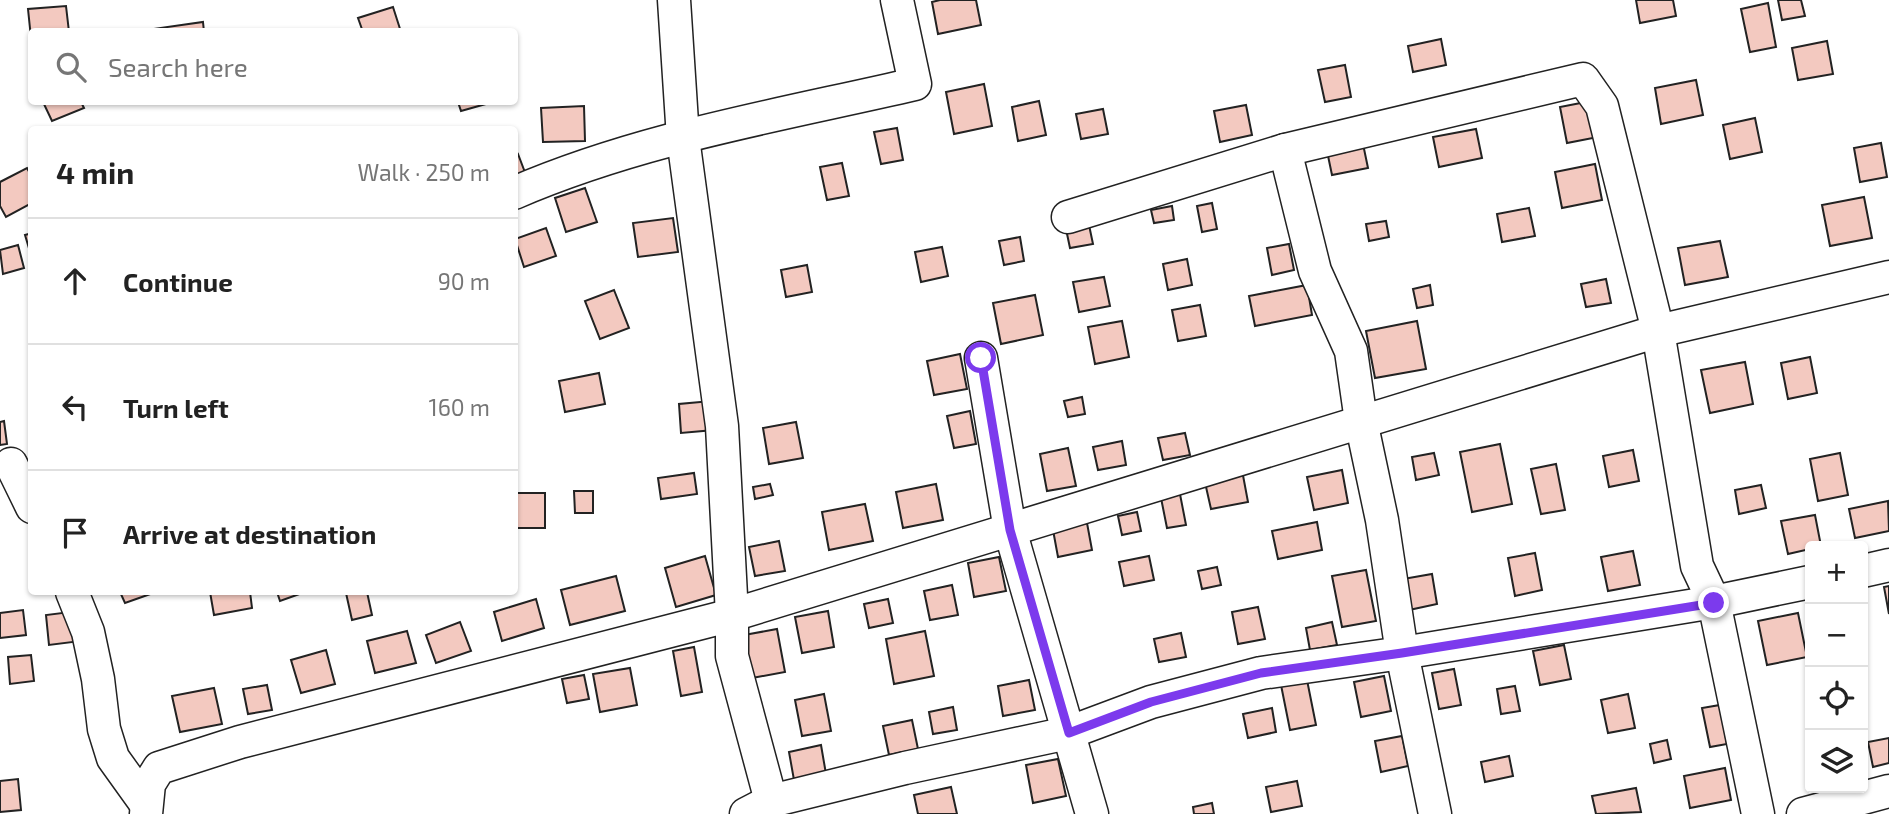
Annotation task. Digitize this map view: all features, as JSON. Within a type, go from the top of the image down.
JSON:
[{"type":"street","points":[[674,0],[683,138],[722,426],[732,656],[758,808],[905,768],[1069,733],[1151,702],[1261,673],[1714,603],[1805,583]]},
{"type":"street","points":[[518,191],[559,174],[683,138],[915,84],[897,0]]},
{"type":"street","points":[[1069,217],[1285,150],[1583,79],[1602,106],[1658,331],[1697,566],[1714,603],[1758,814]]},
{"type":"street","points":[[1285,150],[1315,271],[1351,351],[1402,653],[1434,814]]},
{"type":"street","points":[[146,809],[149,784],[159,768],[240,742],[732,615],[1658,331],[1889,277]]},
{"type":"street","points":[[981,358],[1010,530],[1091,814]]},
{"type":"street","points":[[11,464],[28,499]]},
{"type":"street","points":[[1868,570],[1889,565]]},
{"type":"street","points":[[73,595],[88,632],[98,679],[104,729],[113,758],[146,809]]},
{"type":"street","points":[[1803,814],[1889,792]]},
{"type":"building","points":[[976,0],[981,25],[938,34],[932,2]]},
{"type":"building","points":[[1636,0],[1673,0],[1676,16],[1640,23]]},
{"type":"building","points":[[1778,0],[1801,0],[1805,16],[1782,20]]},
{"type":"building","points":[[1768,3],[1776,47],[1750,52],[1741,9]]},
{"type":"building","points":[[66,6],[69,28],[30,28],[28,9]]},
{"type":"building","points":[[393,7],[400,28],[362,28],[358,18]]},
{"type":"building","points":[[203,22],[204,28],[160,28]]},
{"type":"building","points":[[1441,39],[1446,65],[1413,72],[1408,46]]},
{"type":"building","points":[[1827,41],[1833,74],[1798,80],[1792,48]]},
{"type":"building","points":[[1345,65],[1351,97],[1325,102],[1318,70]]},
{"type":"building","points":[[1696,80],[1703,115],[1661,124],[1655,88]]},
{"type":"building","points":[[984,84],[992,126],[954,134],[946,92]]},
{"type":"building","points":[[1039,101],[1046,135],[1018,141],[1012,107]]},
{"type":"building","points":[[1591,101],[1598,137],[1567,143],[1560,107]]},
{"type":"building","points":[[44,105],[82,105],[84,108],[52,121]]},
{"type":"building","points":[[459,105],[482,105],[461,111]]},
{"type":"building","points":[[1246,105],[1252,135],[1220,142],[1214,111]]},
{"type":"building","points":[[584,106],[585,141],[543,142],[541,108]]},
{"type":"building","points":[[1103,109],[1108,134],[1081,139],[1076,114]]},
{"type":"building","points":[[1755,118],[1762,152],[1730,159],[1723,125]]},
{"type":"building","points":[[897,128],[903,160],[881,164],[874,132]]},
{"type":"building","points":[[1476,129],[1482,158],[1439,167],[1433,137]]},
{"type":"building","points":[[1881,143],[1887,177],[1860,182],[1854,148]]},
{"type":"building","points":[[1363,144],[1368,168],[1332,175],[1327,151]]},
{"type":"building","points":[[518,154],[529,183],[518,187]]},
{"type":"building","points":[[842,163],[849,196],[827,200],[820,167]]},
{"type":"building","points":[[1595,164],[1602,200],[1562,208],[1555,172]]},
{"type":"building","points":[[27,168],[28,205],[6,217],[0,206],[0,182]]},
{"type":"building","points":[[585,188],[597,222],[566,232],[555,198]]},
{"type":"building","points":[[1864,197],[1872,238],[1830,246],[1822,205]]},
{"type":"building","points":[[1212,203],[1217,229],[1202,232],[1197,206]]},
{"type":"building","points":[[1172,206],[1174,220],[1154,223],[1151,210]]},
{"type":"building","points":[[1529,208],[1535,236],[1502,242],[1497,214]]},
{"type":"building","points":[[673,218],[678,252],[638,257],[633,223]]},
{"type":"building","points":[[1386,221],[1389,237],[1369,241],[1366,224]]},
{"type":"building","points":[[1089,225],[1093,244],[1070,248],[1066,229]]},
{"type":"building","points":[[546,228],[556,256],[524,267],[518,248],[518,238]]},
{"type":"building","points":[[1020,237],[1024,261],[1004,265],[999,241]]},
{"type":"building","points":[[1720,241],[1728,277],[1685,285],[1678,248]]},
{"type":"building","points":[[1289,244],[1294,270],[1272,275],[1267,248]]},
{"type":"building","points":[[18,245],[24,268],[3,274],[0,250]]},
{"type":"building","points":[[942,247],[948,276],[921,282],[915,252]]},
{"type":"building","points":[[1187,259],[1192,285],[1168,290],[1163,264]]},
{"type":"building","points":[[807,265],[812,292],[786,297],[781,270]]},
{"type":"building","points":[[1104,277],[1110,306],[1079,312],[1073,282]]},
{"type":"building","points":[[1606,279],[1611,303],[1586,307],[1581,284]]},
{"type":"building","points":[[1307,285],[1312,315],[1255,326],[1249,296]]},
{"type":"building","points":[[1430,285],[1433,305],[1417,308],[1413,289]]},
{"type":"building","points":[[614,290],[629,328],[600,339],[585,301]]},
{"type":"building","points":[[1035,295],[1043,335],[1001,344],[993,303]]},
{"type":"building","points":[[1200,305],[1206,336],[1178,341],[1172,310]]},
{"type":"building","points":[[1122,321],[1129,357],[1095,364],[1088,327]]},
{"type":"building","points":[[1417,321],[1426,369],[1375,378],[1366,331]]},
{"type":"building","points":[[960,354],[967,389],[934,395],[927,361]]},
{"type":"building","points":[[1810,357],[1817,393],[1788,399],[1781,363]]},
{"type":"building","points":[[1745,362],[1753,404],[1710,413],[1701,370]]},
{"type":"building","points":[[599,373],[605,404],[565,412],[559,381]]},
{"type":"building","points":[[1082,397],[1085,414],[1068,417],[1064,401]]},
{"type":"building","points":[[711,401],[714,430],[681,433],[679,404]]},
{"type":"building","points":[[970,411],[976,444],[954,448],[947,416]]},
{"type":"building","points":[[4,421],[7,444],[0,445],[0,422]]},
{"type":"building","points":[[796,422],[803,458],[769,464],[763,428]]},
{"type":"building","points":[[1185,433],[1190,455],[1163,460],[1158,438]]},
{"type":"building","points":[[1122,441],[1126,465],[1098,470],[1093,447]]},
{"type":"building","points":[[1500,444],[1512,504],[1472,512],[1460,452]]},
{"type":"building","points":[[1068,448],[1076,486],[1047,491],[1040,454]]},
{"type":"building","points":[[1633,450],[1639,481],[1609,487],[1603,456]]},
{"type":"building","points":[[1434,453],[1439,475],[1416,480],[1412,457]]},
{"type":"building","points":[[1840,453],[1848,495],[1818,501],[1810,459]]},
{"type":"building","points":[[1556,464],[1565,510],[1541,514],[1531,469]]},
{"type":"building","points":[[1242,470],[1248,502],[1211,509],[1204,478]]},
{"type":"building","points":[[1342,470],[1348,503],[1314,510],[1307,477]]},
{"type":"building","points":[[694,473],[697,494],[661,499],[658,478]]},
{"type":"building","points":[[770,484],[773,495],[755,499],[753,487]]},
{"type":"building","points":[[936,484],[943,520],[903,528],[896,492]]},
{"type":"building","points":[[1761,485],[1766,508],[1739,514],[1735,490]]},
{"type":"building","points":[[1179,489],[1186,525],[1167,528],[1160,493]]},
{"type":"building","points":[[574,491],[593,491],[593,513],[575,513]]},
{"type":"building","points":[[518,493],[545,493],[545,528],[518,528]]},
{"type":"building","points":[[1888,501],[1889,531],[1855,538],[1849,509]]},
{"type":"building","points":[[865,504],[873,541],[829,550],[822,512]]},
{"type":"building","points":[[1137,512],[1141,531],[1122,535],[1118,516]]},
{"type":"building","points":[[1815,515],[1820,541],[1805,541],[1805,550],[1788,554],[1781,521]]},
{"type":"building","points":[[1317,522],[1322,550],[1278,559],[1272,531]]},
{"type":"building","points":[[1087,523],[1092,550],[1058,557],[1053,530]]},
{"type":"building","points":[[779,541],[785,571],[755,576],[749,547]]},
{"type":"building","points":[[1633,551],[1640,585],[1608,591],[1601,557]]},
{"type":"building","points":[[1535,553],[1542,590],[1515,596],[1508,558]]},
{"type":"building","points":[[705,556],[716,595],[676,607],[665,568]]},
{"type":"building","points":[[1149,556],[1154,580],[1124,586],[1119,562]]},
{"type":"building","points":[[999,557],[1006,591],[974,597],[968,563]]},
{"type":"building","points":[[1217,567],[1221,585],[1202,589],[1198,571]]},
{"type":"building","points":[[1366,570],[1376,621],[1342,627],[1332,576]]},
{"type":"building","points":[[1432,574],[1437,604],[1409,610],[1403,579]]},
{"type":"building","points":[[616,576],[625,611],[570,625],[561,590]]},
{"type":"building","points":[[952,585],[958,615],[930,620],[924,591]]},
{"type":"building","points":[[1889,586],[1889,614],[1884,587]]},
{"type":"building","points":[[121,595],[148,595],[125,603]]},
{"type":"building","points":[[211,595],[250,595],[252,608],[214,615]]},
{"type":"building","points":[[278,595],[297,595],[280,601]]},
{"type":"building","points":[[346,595],[368,595],[372,615],[352,620]]},
{"type":"building","points":[[536,599],[544,628],[502,641],[494,612]]},
{"type":"building","points":[[888,599],[893,623],[869,628],[864,604]]},
{"type":"building","points":[[1258,607],[1265,639],[1238,644],[1232,612]]},
{"type":"building","points":[[23,610],[26,635],[0,638],[0,613]]},
{"type":"building","points":[[78,611],[81,641],[49,645],[46,615]]},
{"type":"building","points":[[828,611],[834,647],[802,653],[795,617]]},
{"type":"building","points":[[1798,613],[1805,657],[1767,665],[1758,621]]},
{"type":"building","points":[[460,622],[471,651],[436,663],[426,635]]},
{"type":"building","points":[[1332,622],[1337,645],[1310,650],[1306,628]]},
{"type":"building","points":[[777,629],[785,672],[752,678],[744,635]]},
{"type":"building","points":[[407,631],[416,663],[375,673],[367,641]]},
{"type":"building","points":[[925,631],[934,676],[894,684],[886,639]]},
{"type":"building","points":[[1181,633],[1186,657],[1159,662],[1154,639]]},
{"type":"building","points":[[1564,645],[1571,679],[1540,685],[1533,651]]},
{"type":"building","points":[[694,647],[702,692],[681,696],[673,651]]},
{"type":"building","points":[[326,650],[335,684],[301,693],[291,660]]},
{"type":"building","points":[[31,655],[34,681],[10,684],[8,657]]},
{"type":"building","points":[[630,668],[637,705],[600,712],[593,674]]},
{"type":"building","points":[[1454,669],[1461,705],[1439,709],[1432,673]]},
{"type":"building","points":[[584,675],[589,699],[567,703],[562,679]]},
{"type":"building","points":[[1306,675],[1316,725],[1290,730],[1280,680]]},
{"type":"building","points":[[1384,676],[1391,711],[1361,717],[1354,682]]},
{"type":"building","points":[[1029,680],[1035,710],[1003,716],[998,686]]},
{"type":"building","points":[[267,685],[272,710],[248,714],[243,689]]},
{"type":"building","points":[[1515,686],[1520,711],[1501,714],[1497,689]]},
{"type":"building","points":[[214,688],[222,724],[180,732],[172,696]]},
{"type":"building","points":[[824,694],[831,731],[802,736],[795,700]]},
{"type":"building","points":[[1628,694],[1635,728],[1608,733],[1601,700]]},
{"type":"building","points":[[1720,705],[1727,744],[1710,747],[1702,708]]},
{"type":"building","points":[[953,707],[957,730],[933,734],[929,712]]},
{"type":"building","points":[[1272,708],[1276,732],[1248,738],[1243,714]]},
{"type":"building","points":[[912,720],[918,749],[889,755],[883,726]]},
{"type":"building","points":[[1402,736],[1408,766],[1381,772],[1375,741]]},
{"type":"building","points":[[1889,738],[1889,763],[1873,767],[1868,742]]},
{"type":"building","points":[[1667,740],[1671,759],[1654,763],[1650,744]]},
{"type":"building","points":[[821,745],[826,774],[794,780],[789,752]]},
{"type":"building","points":[[1509,756],[1513,776],[1485,782],[1481,762]]},
{"type":"building","points":[[1058,759],[1066,796],[1033,803],[1026,765]]},
{"type":"building","points":[[1725,768],[1731,800],[1690,808],[1684,776]]},
{"type":"building","points":[[18,779],[21,810],[0,812],[0,781]]},
{"type":"building","points":[[1297,781],[1302,806],[1271,812],[1266,787]]},
{"type":"building","points":[[951,787],[957,814],[918,814],[914,795]]},
{"type":"building","points":[[1636,788],[1641,812],[1596,814],[1592,796]]},
{"type":"building","points":[[1212,803],[1214,814],[1194,814],[1193,807]]},
{"type":"route","points":[[981,358],[1010,530],[1069,733],[1151,702],[1261,673],[1714,603]]}]
